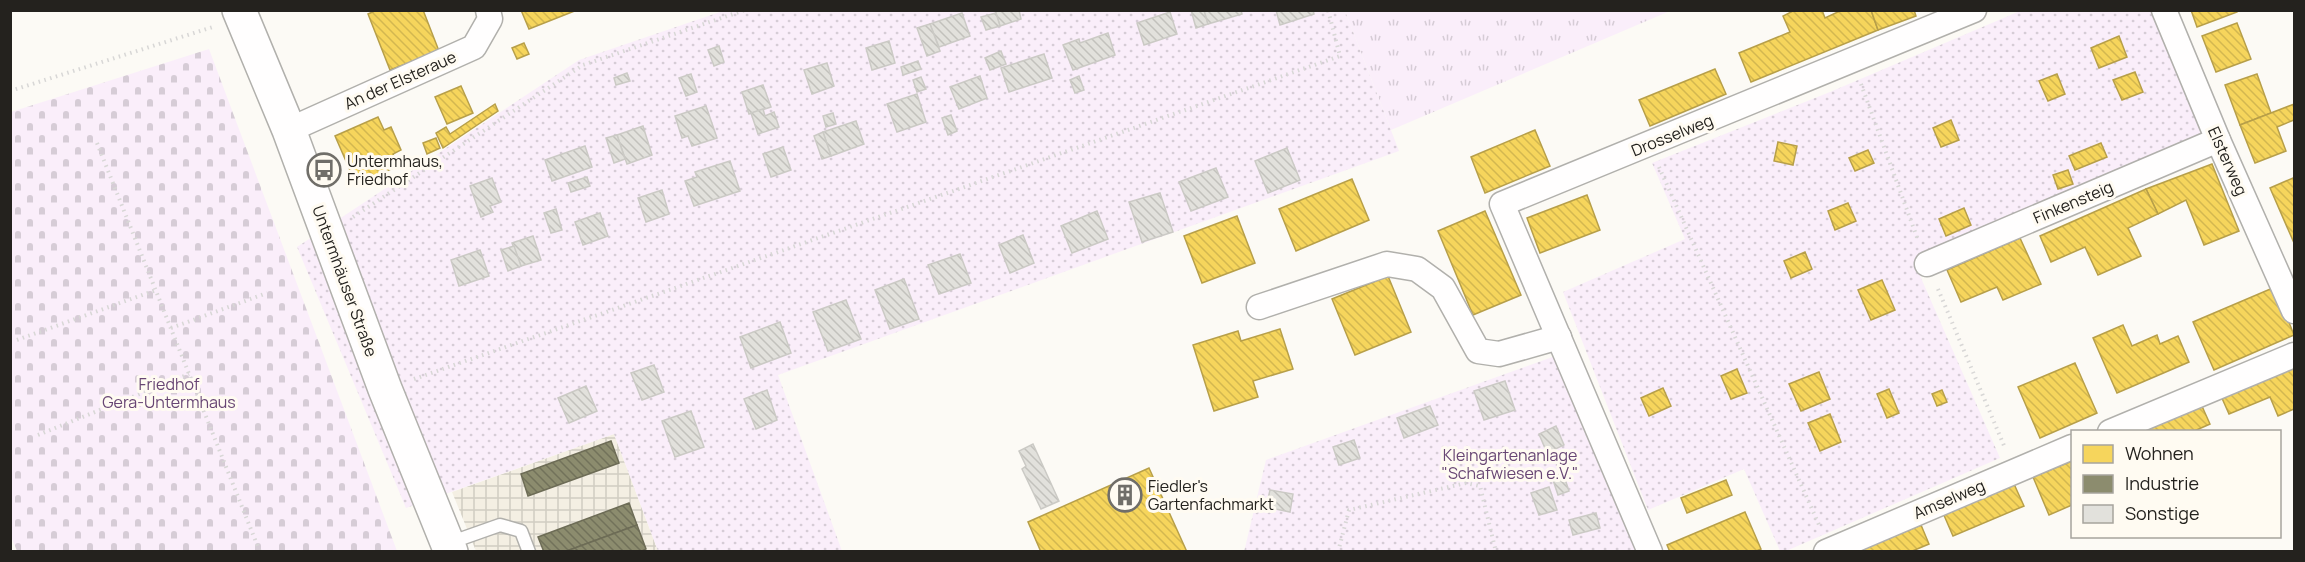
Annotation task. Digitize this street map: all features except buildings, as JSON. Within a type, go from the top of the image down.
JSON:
[{"type":"main road","name":"Untermhäuser Straße","points":[[241,14],[289,130],[385,389],[450,548]]},
{"type":"street","name":"An der Elsteraue","points":[[289,130],[474,46],[490,18],[488,10]]},
{"type":"street","name":"Drosselweg","points":[[1650,552],[1502,204],[1974,10]]},
{"type":"street","name":"Elsterweg","points":[[2164,10],[2218,140],[2295,310]]},
{"type":"street","name":"Finkensteig","points":[[1928,264],[2218,140]]},
{"type":"street","points":[[1259,307],[1387,264],[1417,269],[1443,288],[1478,351],[1499,354],[1559,337]]},
{"type":"street","points":[[2115,430],[2295,355]]},
{"type":"street","name":"Amselweg","points":[[1828,551],[2071,448]]},
{"type":"lane","points":[[450,548],[500,525],[521,531],[529,552]]},
{"type":"path","points":[[327,234],[583,65],[745,10]]},
{"type":"path","points":[[385,389],[1340,56],[1328,10]]},
{"type":"path","points":[[10,91],[241,14]]},
{"type":"path","points":[[98,143],[260,552]]},
{"type":"path","points":[[1648,144],[1794,464],[1828,551]]},
{"type":"path","points":[[17,340],[156,290]]},
{"type":"path","points":[[171,328],[267,293]]},
{"type":"path","points":[[38,435],[189,374]]},
{"type":"path","points":[[1338,552],[1349,510],[1466,483],[1480,486],[1496,552]]},
{"type":"shaded area","points":[[614,434],[658,551],[476,551],[452,492]]},
{"type":"green space","points":[[723,11],[1345,11],[1399,151],[778,375],[842,551],[658,551],[614,434],[406,508],[297,247],[579,60]]},
{"type":"green space","points":[[1345,11],[1670,11],[1391,130]]},
{"type":"green space","points":[[2020,11],[2151,11],[2202,133],[1914,262],[2000,458],[1786,551],[1780,551],[1744,469],[1648,510],[1563,292],[1685,239],[1652,163],[1830,92]]},
{"type":"green space","name":"Friedhof Gera-Untermhaus","points":[[209,49],[397,551],[17,551],[10,534],[11,112]]},
{"type":"green space","name":"Kleingartenanlage \"Schafwiesen e.V.\"","points":[[1558,355],[1643,552],[1244,552],[1266,460]]},
{"type":"place","name":"Untermhaus, Friedhof","points":[[324,170]]},
{"type":"place","name":"Fiedler's Gartenfachmarkt","points":[[1125,495]]}]
